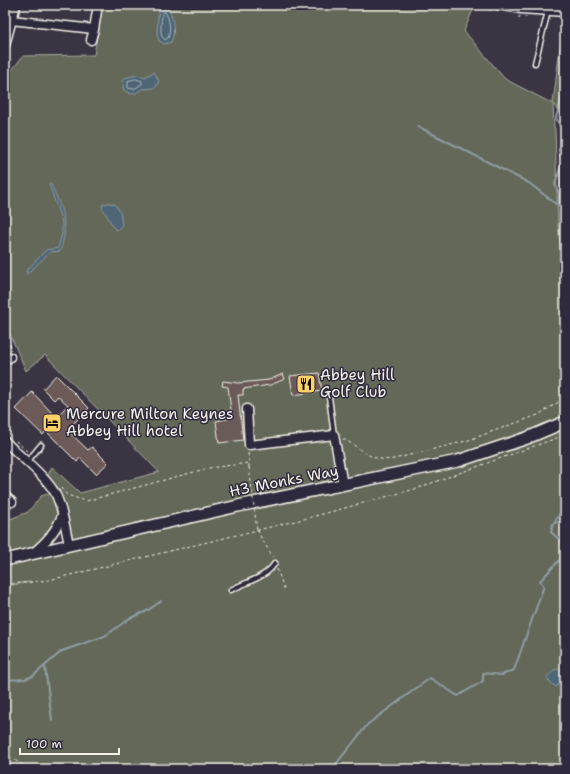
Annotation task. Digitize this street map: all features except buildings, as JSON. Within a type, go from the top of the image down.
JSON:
[{"type":"street","points":[[5,43],[16,5]]},
{"type":"street","points":[[91,40],[98,5]]},
{"type":"street","points":[[499,5],[565,12]]},
{"type":"street","points":[[11,20],[94,28]]},
{"type":"street","points":[[246,409],[249,445],[334,435],[343,485]]},
{"type":"street","name":"H3 Monks Way","points":[[5,560],[244,504],[458,461],[527,438],[565,422]]},
{"type":"street","points":[[8,439],[26,462],[45,480],[55,493],[70,544]]},
{"type":"street","points":[[5,496],[12,502]]},
{"type":"street","points":[[31,554],[47,542],[55,532],[62,516]]},
{"type":"lane","points":[[535,63],[544,9]]},
{"type":"lane","points":[[328,397],[334,435]]},
{"type":"lane","points":[[26,462],[41,446]]},
{"type":"lane","points":[[230,590],[256,577],[265,575],[275,563]]},
{"type":"path","points":[[5,333],[12,349],[7,359]]},
{"type":"path","points":[[334,435],[349,442],[374,459],[394,459],[466,441],[517,423],[538,415],[565,398]]},
{"type":"path","points":[[5,431],[8,439]]},
{"type":"path","points":[[5,585],[49,580],[258,530],[422,487],[565,435]]},
{"type":"path","points":[[16,441],[32,455]]},
{"type":"path","points":[[249,445],[249,467],[258,530]]},
{"type":"path","points":[[57,483],[68,495],[86,501],[209,468],[249,463]]},
{"type":"path","points":[[5,754],[29,769]]},
{"type":"green space","points":[[102,5],[475,5],[464,31],[505,79],[553,104],[558,225],[565,287],[565,418],[558,425],[561,430],[565,428],[565,769],[5,769],[5,586],[32,582],[5,584],[5,564],[69,544],[47,477],[52,467],[80,493],[159,472],[45,355],[26,371],[5,323],[5,75],[8,75],[23,56],[94,55]]},
{"type":"green space","points":[[565,9],[565,280],[559,225],[562,119],[553,103]]},
{"type":"green space","points":[[51,493],[58,519],[45,540],[23,551],[5,556],[5,521],[28,512],[41,496]]},
{"type":"water","points":[[159,5],[172,5],[169,9],[173,21],[173,38],[171,42],[165,44],[159,41],[157,33]]},
{"type":"water","points":[[154,72],[159,81],[155,88],[142,89],[136,93],[130,94],[123,89],[124,78],[137,75],[145,77]]},
{"type":"water","points":[[49,184],[51,184],[55,192],[63,217],[63,242],[60,251],[50,252],[27,274],[26,271],[46,250],[58,248],[62,234],[62,222]]},
{"type":"water","points":[[103,204],[115,204],[120,212],[122,225],[116,230],[102,208]]},
{"type":"water","points":[[558,669],[564,675],[562,681],[556,687],[549,682],[547,677],[554,670]]},
{"type":"waterway","points":[[565,71],[562,81],[562,95],[556,118],[562,130],[562,143],[559,150],[562,163],[555,184],[559,194],[559,203],[563,215],[562,237],[564,257],[561,263],[565,278]]},
{"type":"waterway","points":[[417,126],[529,183],[560,207]]},
{"type":"waterway","points":[[565,506],[553,524],[551,532],[565,545]]},
{"type":"waterway","points":[[554,523],[565,521]]},
{"type":"waterway","points":[[332,769],[368,724],[430,678],[458,696],[483,681],[483,673],[502,675],[514,670],[544,586],[540,581],[565,554]]},
{"type":"waterway","points":[[5,680],[25,679],[33,676],[62,651],[105,636],[130,618],[147,611],[161,601]]},
{"type":"waterway","points":[[45,667],[52,720]]},
{"type":"place","name":"Abbey Hill Golf Club","points":[[306,384]]},
{"type":"place","name":"Mercure Milton Keynes Abbey Hill hotel","points":[[52,423]]}]
